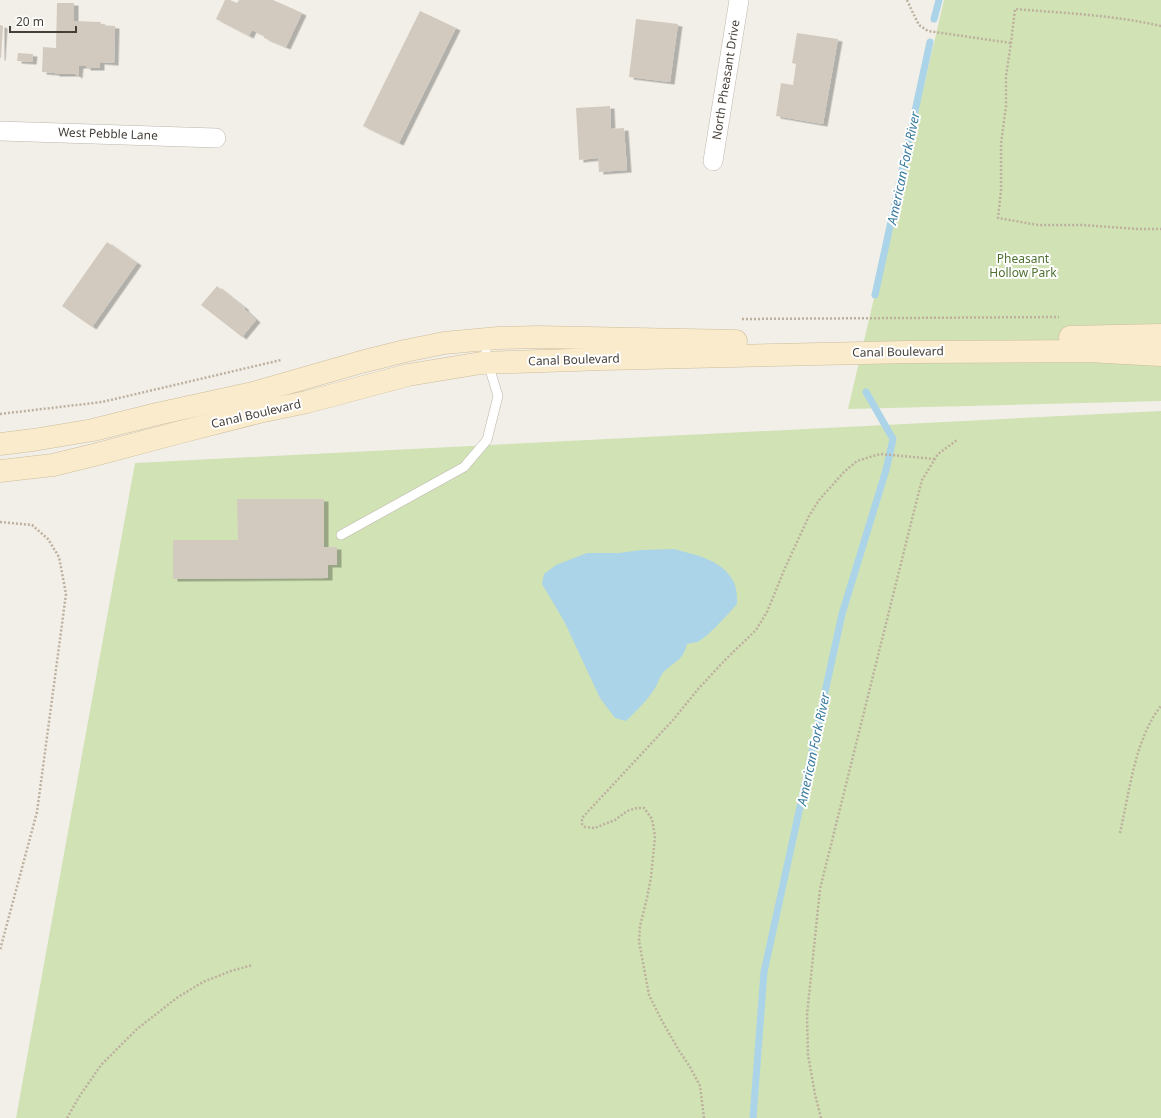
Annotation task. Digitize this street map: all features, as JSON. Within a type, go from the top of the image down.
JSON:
[{"type":"main road","name":"Canal Boulevard","points":[[0,444],[93,430],[253,393],[405,351],[444,343],[484,339],[581,337],[649,338],[712,342],[1161,335]]},
{"type":"main road","name":"Canal Boulevard","points":[[0,471],[53,465],[258,412],[307,402],[408,375],[451,367],[488,363],[589,359],[915,352],[1088,351],[1161,355]]},
{"type":"street","name":"North Pheasant Drive","points":[[712,161],[739,0]]},
{"type":"street","name":"West Pebble Lane","points":[[0,131],[216,138]]},
{"type":"lane","points":[[341,535],[464,467],[487,440],[498,396],[488,363],[484,339]]},
{"type":"path","points":[[907,0],[919,25],[928,31],[1011,43]]},
{"type":"path","points":[[1161,26],[1140,21],[1098,16],[1015,9],[1006,76],[1006,106],[1001,144],[1001,191],[998,218],[1038,225],[1082,225],[1161,229]]},
{"type":"path","points":[[821,1118],[808,1055],[808,1015],[820,889],[922,480],[938,454],[956,440]]},
{"type":"path","points":[[704,1118],[700,1086],[661,1019],[649,994],[639,941],[640,926],[648,898],[651,877],[655,836],[652,819],[644,808],[637,808],[627,811],[614,820],[595,828],[586,827],[582,824],[582,818],[673,720],[699,688],[756,630],[767,612],[809,516],[819,500],[844,472],[857,461],[880,454],[935,459]]},
{"type":"path","points":[[0,522],[32,525],[48,539],[59,557],[66,594],[37,812],[0,950]]},
{"type":"path","points":[[1120,834],[1134,765],[1144,734],[1161,706]]},
{"type":"path","points":[[67,1118],[79,1097],[101,1065],[137,1029],[178,998],[203,982],[231,971],[253,965]]},
{"type":"green space","name":"Pheasant Hollow Park","points":[[944,0],[1161,0],[1161,401],[848,409]]},
{"type":"green space","points":[[1161,411],[1161,1118],[16,1118],[135,463]]},
{"type":"water","points":[[674,549],[714,562],[727,572],[735,585],[737,604],[718,625],[701,640],[687,644],[683,655],[662,674],[648,697],[626,721],[615,718],[600,698],[564,621],[542,584],[544,574],[556,565],[587,553],[619,553],[641,550]]},
{"type":"building","points":[[225,0],[230,0],[237,3],[239,0],[273,0],[302,13],[286,47],[264,38],[264,36],[252,30],[249,36],[216,19]]},
{"type":"building","points":[[57,3],[74,3],[74,21],[101,22],[100,25],[115,26],[114,63],[100,62],[100,68],[86,68],[86,66],[79,66],[78,76],[75,74],[55,74],[42,72],[43,47],[56,48]]},
{"type":"building","points":[[420,11],[456,28],[399,143],[363,126]]},
{"type":"building","points":[[636,19],[678,24],[670,82],[629,77]]},
{"type":"building","points":[[0,25],[3,26],[1,58],[0,58]]},
{"type":"building","points":[[797,33],[838,39],[823,124],[776,116],[781,83],[793,85],[796,64],[792,63]]},
{"type":"building","points":[[18,53],[33,54],[32,62],[17,61]]},
{"type":"building","points":[[610,106],[611,129],[624,128],[627,170],[599,172],[598,158],[579,160],[576,108]]},
{"type":"building","points":[[107,242],[137,263],[92,327],[62,306]]},
{"type":"building","points":[[217,286],[245,308],[244,309],[256,320],[242,337],[201,305]]},
{"type":"building","points":[[237,499],[324,499],[324,547],[337,547],[337,565],[328,565],[328,578],[173,579],[173,540],[238,540]]},
{"type":"waterway","name":"American Fork River","points":[[934,19],[939,0]]},
{"type":"waterway","name":"American Fork River","points":[[875,295],[930,42]]},
{"type":"waterway","name":"American Fork River","points":[[753,1118],[764,972],[842,614],[886,470],[893,439],[866,392]]}]
